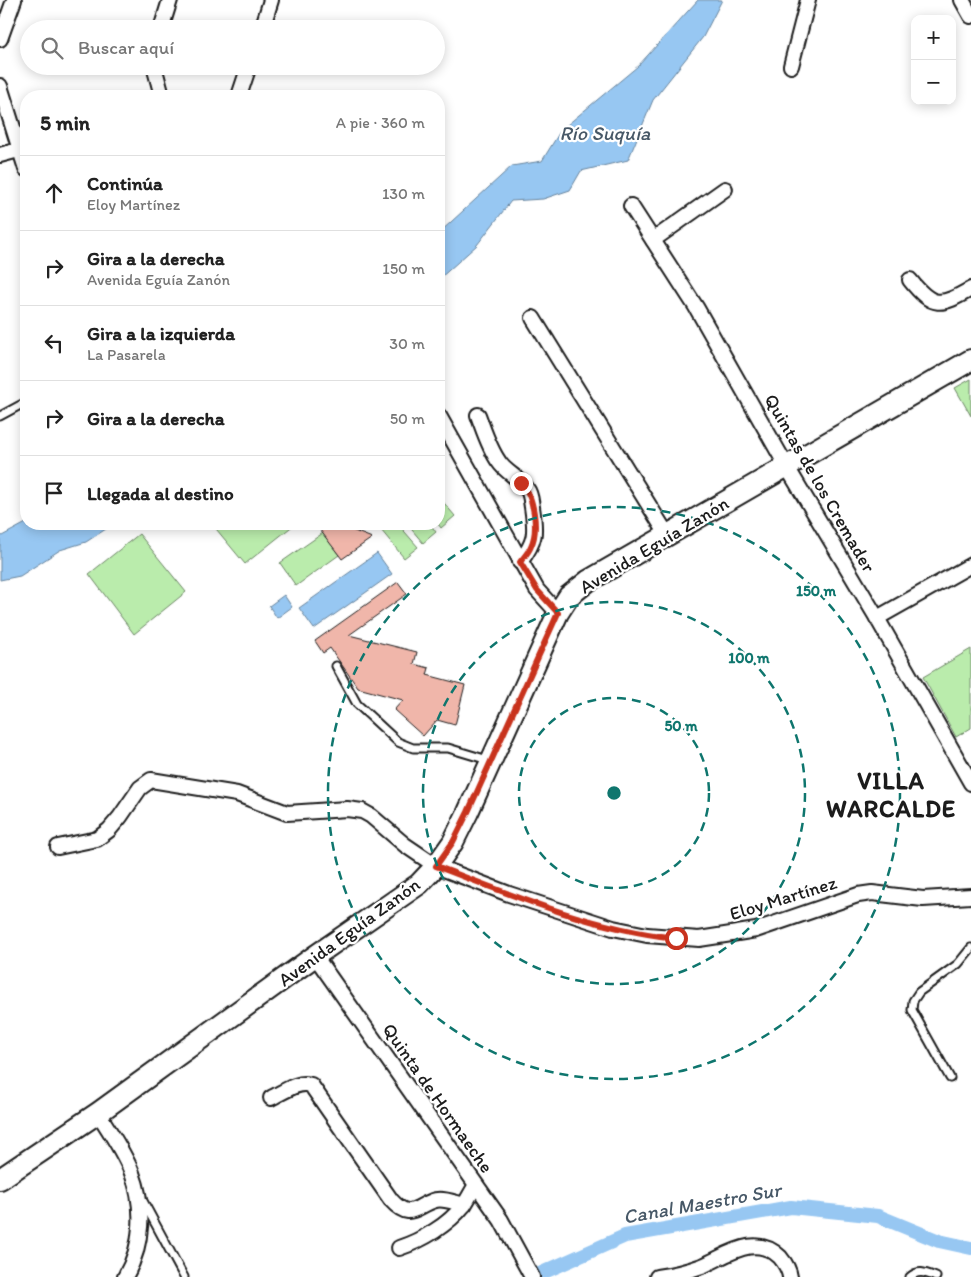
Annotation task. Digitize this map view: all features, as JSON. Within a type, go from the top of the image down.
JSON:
[{"type":"main road","name":"Avenida Eguía Zanón","points":[[0,1179],[98,1113],[315,956],[419,884],[436,866],[457,834],[558,613],[569,596],[588,581],[971,360]]},
{"type":"street","points":[[0,39],[14,0]]},
{"type":"street","points":[[164,20],[170,0]]},
{"type":"street","points":[[265,20],[271,0]]},
{"type":"street","points":[[962,0],[971,16]]},
{"type":"street","points":[[791,66],[807,4]]},
{"type":"street","points":[[156,75],[160,90]]},
{"type":"street","points":[[241,90],[246,75]]},
{"type":"street","points":[[0,86],[20,141]]},
{"type":"street","points":[[0,155],[20,150]]},
{"type":"street","points":[[653,240],[725,189]]},
{"type":"street","name":"Quintas de los Cremader","points":[[631,206],[696,308],[971,783]]},
{"type":"street","points":[[910,280],[920,293],[934,302],[942,303],[954,299],[971,289]]},
{"type":"street","points":[[533,318],[668,536]]},
{"type":"street","points":[[478,416],[488,444],[499,462],[509,474],[528,489],[531,498],[535,526],[534,537],[531,547],[520,562]]},
{"type":"street","points":[[445,427],[520,562],[537,590],[558,613]]},
{"type":"street","points":[[877,618],[971,565]]},
{"type":"street","name":"Eloy Martínez","points":[[58,847],[97,839],[109,830],[140,788],[151,780],[237,794],[287,813],[347,808],[362,811],[371,816],[405,846],[436,866],[509,894],[613,928],[647,935],[699,939],[756,930],[858,894],[872,893],[923,899],[971,897]]},
{"type":"street","name":"Quinta de Hormaeche","points":[[315,956],[502,1220],[529,1271]]},
{"type":"street","points":[[271,1098],[299,1084],[306,1083],[311,1085],[391,1200],[405,1211],[415,1211],[435,1201],[444,1200],[464,1205]]},
{"type":"street","points":[[98,1113],[132,1173],[136,1190],[140,1225],[139,1244],[134,1262],[125,1277]]},
{"type":"street","points":[[399,1248],[417,1242],[450,1219],[464,1205],[476,1185]]},
{"type":"street","points":[[657,1277],[701,1266],[736,1250],[755,1245],[773,1250],[784,1261],[790,1277]]},
{"type":"lane","points":[[0,416],[20,405]]},
{"type":"lane","points":[[336,666],[357,704],[398,742],[413,748],[448,748],[491,761]]},
{"type":"lane","points":[[950,1078],[912,1010],[913,1001],[919,992],[958,964],[971,948]]},
{"type":"lane","points":[[136,1190],[184,1277]]},
{"type":"lane","points":[[910,1277],[922,1272],[936,1277]]},
{"type":"green space","points":[[971,379],[971,416],[955,388]]},
{"type":"green space","points":[[445,504],[455,516],[445,525]]},
{"type":"green space","points":[[217,530],[288,530],[245,564]]},
{"type":"green space","points":[[381,530],[403,530],[418,547],[404,558]]},
{"type":"green space","points":[[412,530],[434,530],[436,532],[423,543]]},
{"type":"green space","points":[[323,533],[339,555],[296,586],[280,563]]},
{"type":"green space","points":[[139,534],[186,592],[134,634],[89,574]]},
{"type":"green space","points":[[971,649],[971,728],[956,737],[923,677]]},
{"type":"water","name":"Río Suquía","points":[[698,0],[722,0],[703,37],[653,100],[628,160],[581,171],[570,190],[543,199],[511,201],[477,245],[445,274],[445,227],[512,166],[542,161],[561,130],[638,66]]},
{"type":"water","points":[[20,526],[20,530],[104,530],[86,542],[60,550],[20,576],[0,580],[0,537]]},
{"type":"water","points":[[377,553],[392,574],[314,629],[299,608]]},
{"type":"water","points":[[284,595],[292,607],[277,618],[269,606]]},
{"type":"building","points":[[320,530],[352,530],[372,538],[342,559]]},
{"type":"building","points":[[398,582],[407,594],[349,635],[417,652],[414,664],[429,668],[427,675],[465,685],[455,725],[437,720],[423,736],[394,710],[403,700],[358,688],[330,648],[323,653],[315,641]]},
{"type":"waterway","name":"Canal Maestro Sur","points":[[533,1277],[625,1236],[791,1207],[878,1216],[939,1241],[971,1248]]},
{"type":"district","name":"VILLA WARCALDE","points":[[891,794]]},
{"type":"route","points":[[521,483],[528,489],[531,498],[535,526],[531,547],[520,562],[537,590],[558,613],[468,812],[453,842],[436,866],[509,894],[613,928],[647,935],[676,938]]}]
